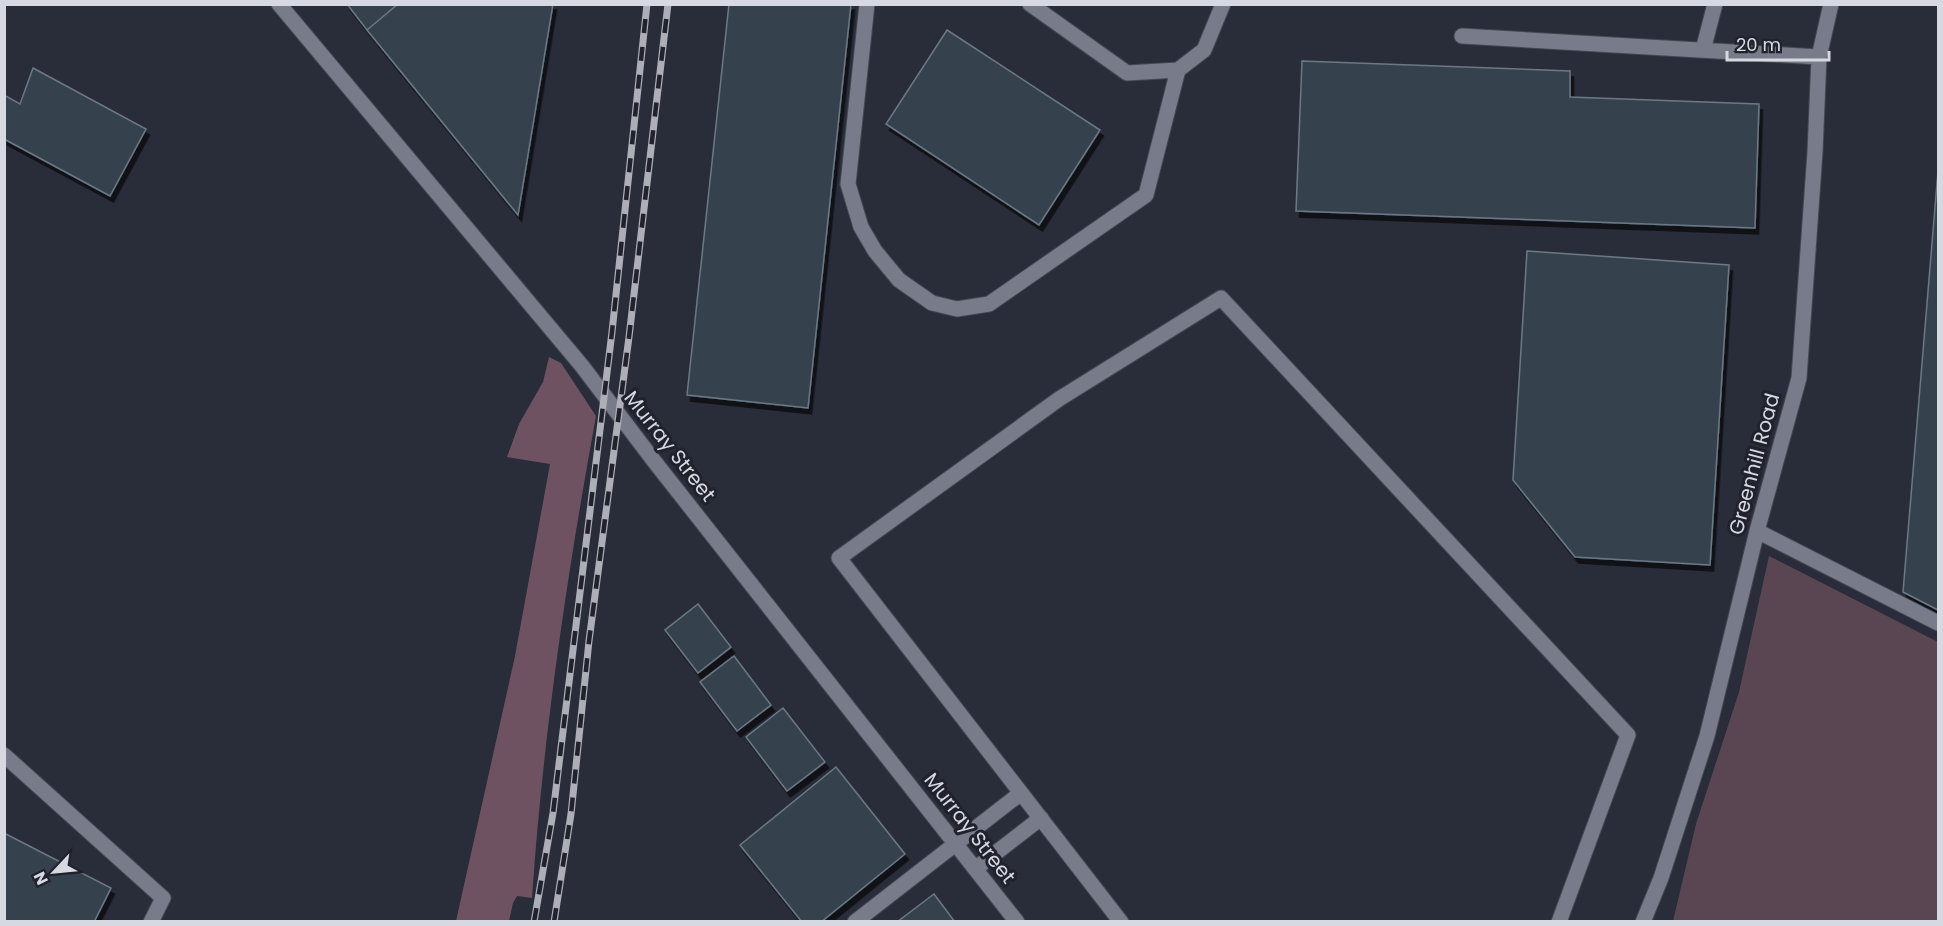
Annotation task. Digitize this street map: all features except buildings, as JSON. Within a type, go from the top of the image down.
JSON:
[{"type":"street","name":"Murray Street","points":[[279,4],[582,366],[669,480],[1017,921]]},
{"type":"street","points":[[867,4],[848,184],[861,227],[875,251],[899,280],[932,303],[957,309],[989,304],[1146,195],[1178,70]]},
{"type":"street","points":[[1030,4],[1127,73],[1178,70],[1204,50],[1223,4]]},
{"type":"street","points":[[1703,50],[1715,4]]},
{"type":"street","name":"Greenhill Road","points":[[1642,921],[1661,878],[1707,736],[1757,531],[1799,378],[1815,152],[1819,57],[1831,4]]},
{"type":"street","points":[[1462,36],[1819,57]]},
{"type":"street","points":[[1121,921],[840,558],[1059,399],[1221,298],[1629,735],[1559,921]]},
{"type":"street","points":[[1757,531],[1938,623]]},
{"type":"street","points":[[4,755],[163,898],[151,921]]},
{"type":"street","points":[[855,921],[1021,793]]},
{"type":"street","points":[[975,869],[1041,818]]},
{"type":"shaded area","points":[[549,357],[561,363],[596,416],[575,536],[549,716],[532,898],[517,896],[509,921],[456,921],[515,656],[550,464],[507,457],[519,424],[543,382]]},
{"type":"shaded area","points":[[1769,556],[1938,642],[1938,921],[1673,921],[1696,824],[1739,692]]},
{"type":"railway","points":[[534,922],[553,813],[612,332],[647,4]]},
{"type":"railway","points":[[554,922],[571,814],[589,641],[629,337],[668,4]]}]
